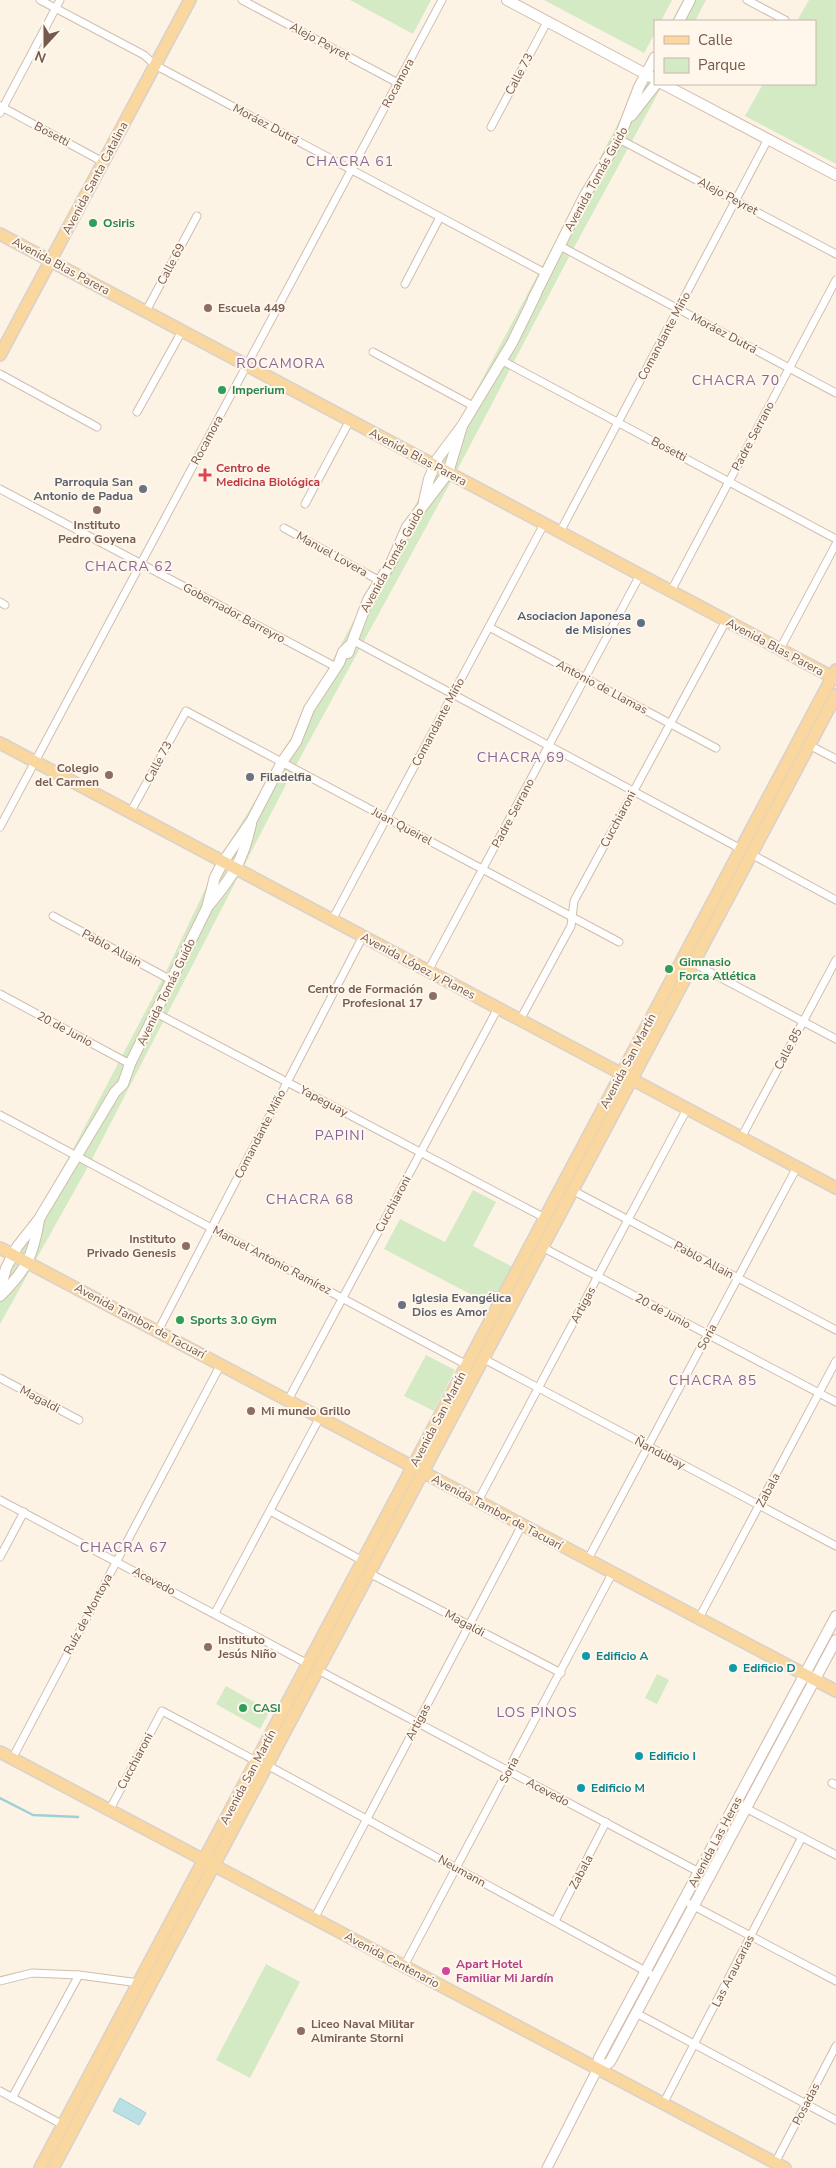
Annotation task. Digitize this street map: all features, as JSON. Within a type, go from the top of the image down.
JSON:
[{"type":"main road","name":"Avenida Santa Catalina","points":[[0,355],[190,0]]},
{"type":"main road","points":[[507,0],[654,78]]},
{"type":"main road","points":[[680,20],[690,0]]},
{"type":"main road","name":"Avenida Tomás Guido","points":[[424,502],[434,465],[441,452],[462,426],[501,360],[547,274],[584,195],[619,139],[645,74],[654,59]]},
{"type":"main road","name":"Avenida Tomás Guido","points":[[628,118],[655,85]]},
{"type":"main road","points":[[665,85],[836,175]]},
{"type":"main road","name":"Avenida Blas Parera","points":[[0,234],[671,592],[835,676]]},
{"type":"main road","name":"Avenida Tomás Guido","points":[[207,908],[215,877],[252,820],[282,762],[296,742],[309,709],[338,665],[347,655],[368,600],[392,561],[407,527],[424,502],[448,473],[462,426]]},
{"type":"main road","name":"Avenida San Martín","points":[[53,2168],[209,1862],[313,1667],[363,1561],[484,1359],[572,1190],[626,1077],[746,852],[835,676]]},
{"type":"main road","name":"Avenida San Martín","points":[[313,1667],[370,1573],[467,1365],[545,1218],[693,963],[746,852],[810,745],[836,695]]},
{"type":"main road","name":"Avenida López y Planes","points":[[0,744],[836,1188]]},
{"type":"main road","name":"Avenida Tomás Guido","points":[[0,1290],[13,1254],[39,1219],[115,1092],[123,1084],[124,1076],[207,908],[236,869],[245,852],[252,820]]},
{"type":"main road","name":"Avenida Tomás Guido","points":[[0,1296],[21,1276],[29,1262],[34,1248],[39,1219]]},
{"type":"main road","name":"Avenida Tambor de Tacuarí","points":[[0,1248],[836,1691]]},
{"type":"main road","name":"Avenida Las Heras","points":[[597,2070],[610,2062],[746,1808],[810,1677],[836,1616]]},
{"type":"main road","name":"Avenida Las Heras","points":[[597,2070],[599,2058],[736,1803],[810,1677],[836,1640]]},
{"type":"main road","name":"Avenida Centenario","points":[[0,1752],[109,1812],[209,1862],[597,2070],[780,2165]]},
{"type":"main road","name":"Avenida San Martín","points":[[40,2168],[139,1983],[209,1862]]},
{"type":"street","name":"Moráez Dutrá","points":[[40,0],[144,55],[155,65],[547,274]]},
{"type":"street","points":[[1,109],[60,0]]},
{"type":"street","name":"Alejo Peyret","points":[[242,0],[398,83]]},
{"type":"street","name":"Rocamora","points":[[1,824],[442,0]]},
{"type":"street","points":[[747,0],[785,20]]},
{"type":"street","name":"Calle 73","points":[[491,127],[548,22]]},
{"type":"street","name":"Bosetti","points":[[1,109],[103,162]]},
{"type":"street","name":"Alejo Peyret","points":[[619,139],[836,254]]},
{"type":"street","name":"Comandante Miño","points":[[560,532],[768,139]]},
{"type":"street","name":"Calle 69","points":[[146,311],[197,216]]},
{"type":"street","points":[[405,284],[440,217]]},
{"type":"street","name":"Moráez Dutrá","points":[[560,246],[836,393]]},
{"type":"street","name":"Padre Serrano","points":[[671,592],[836,280]]},
{"type":"street","points":[[138,412],[182,331]]},
{"type":"street","points":[[373,352],[473,406]]},
{"type":"street","name":"Bosetti","points":[[501,360],[836,539]]},
{"type":"street","points":[[0,374],[97,427]]},
{"type":"street","points":[[306,504],[350,420]]},
{"type":"street","name":"Gobernador Barreyro","points":[[0,489],[140,564],[338,665]]},
{"type":"street","name":"Comandante Miño","points":[[332,920],[544,524]]},
{"type":"street","name":"Manuel Lovera","points":[[284,528],[380,580]]},
{"type":"street","points":[[780,649],[836,544]]},
{"type":"street","name":"Padre Serrano","points":[[428,971],[640,575]]},
{"type":"street","name":"Cucchiaroni","points":[[520,1020],[571,926],[574,901],[726,621]]},
{"type":"street","name":"Antonio de Llamas","points":[[489,626],[716,748]]},
{"type":"street","points":[[350,643],[452,694],[836,900]]},
{"type":"street","name":"Calle 73","points":[[130,813],[186,711]]},
{"type":"street","name":"Juan Queirel","points":[[186,711],[619,942]]},
{"type":"street","points":[[810,745],[836,759]]},
{"type":"street","name":"Pablo Allain","points":[[53,916],[171,980]]},
{"type":"street","name":"Comandante Miño","points":[[158,1331],[363,936]]},
{"type":"street","name":"Calle 85","points":[[741,1138],[836,960]]},
{"type":"street","points":[[693,963],[836,1039]]},
{"type":"street","name":"20 de Junio","points":[[0,994],[130,1064]]},
{"type":"street","name":"Cucchiaroni","points":[[288,1400],[498,1008]]},
{"type":"street","name":"Yapeguay","points":[[156,1013],[545,1218]]},
{"type":"street","name":"Artigas","points":[[478,1501],[687,1109]]},
{"type":"street","name":"Manuel Antonio Ramírez","points":[[0,1114],[467,1365]]},
{"type":"street","name":"Soria","points":[[588,1560],[797,1167]]},
{"type":"street","name":"Pablo Allain","points":[[572,1190],[836,1330]]},
{"type":"street","name":"20 de Junio","points":[[542,1247],[836,1402]]},
{"type":"street","name":"Ñandubay","points":[[484,1359],[836,1546]]},
{"type":"street","name":"Zabala","points":[[699,1618],[836,1361]]},
{"type":"street","name":"Ruíz de Montoya","points":[[12,1758],[221,1364]]},
{"type":"street","name":"Magaldi","points":[[0,1378],[79,1420]]},
{"type":"street","points":[[215,1613],[320,1417]]},
{"type":"street","name":"Acevedo","points":[[0,1500],[699,1872]]},
{"type":"street","points":[[270,1510],[363,1561]]},
{"type":"street","points":[[0,1557],[24,1512]]},
{"type":"street","name":"Artigas","points":[[314,1919],[522,1525]]},
{"type":"street","name":"Soria","points":[[404,1966],[613,1572]]},
{"type":"street","name":"Magaldi","points":[[370,1573],[561,1673]]},
{"type":"street","name":"Cucchiaroni","points":[[109,1812],[162,1711]]},
{"type":"street","name":"Neumann","points":[[162,1711],[367,1819],[656,1977]]},
{"type":"street","points":[[736,1803],[836,1856]]},
{"type":"street","name":"Zabala","points":[[555,1921],[606,1822]]},
{"type":"street","name":"Las Araucarias","points":[[663,2104],[802,1837]]},
{"type":"street","points":[[684,1900],[836,1981]]},
{"type":"street","points":[[0,1981],[32,1973],[79,1975],[139,1983]]},
{"type":"street","points":[[12,2098],[79,1975]]},
{"type":"street","points":[[636,2013],[836,2120]]},
{"type":"street","name":"Posadas","points":[[780,2165],[806,2104],[836,2046]]},
{"type":"street","name":"Avenida Las Heras","points":[[547,2168],[597,2070]]},
{"type":"street","points":[[0,2091],[63,2125]]},
{"type":"green space","points":[[350,0],[431,0],[413,34]]},
{"type":"green space","points":[[544,0],[672,0],[662,20],[654,20],[654,35],[644,53]]},
{"type":"green space","points":[[683,0],[706,0],[696,20],[673,20]]},
{"type":"green space","points":[[809,0],[836,0],[836,164],[745,116],[762,85],[816,85],[816,20],[798,20]]},
{"type":"green space","points":[[654,56],[654,85],[662,85],[571,253],[454,476],[294,769],[90,1163],[0,1324],[0,1277],[71,1153],[164,976],[219,860],[279,761]]},
{"type":"green space","points":[[473,1190],[496,1202],[473,1246],[513,1267],[493,1306],[384,1249],[400,1219],[445,1242]]},
{"type":"green space","points":[[426,1355],[455,1370],[434,1411],[404,1396]]},
{"type":"green space","points":[[657,1674],[669,1680],[657,1704],[645,1698]]},
{"type":"green space","name":"CASI","points":[[226,1686],[270,1711],[260,1729],[216,1704]]},
{"type":"green space","points":[[266,1964],[300,1982],[250,2078],[216,2060]]},
{"type":"water","points":[[120,2098],[146,2113],[139,2125],[113,2111]]},
{"type":"waterway","points":[[0,1798],[33,1815],[78,1817]]},
{"type":"place","name":"Osiris","points":[[93,223]]},
{"type":"place","name":"Escuela 449","points":[[208,308]]},
{"type":"place","name":"Imperium","points":[[222,390]]},
{"type":"place","name":"Centro de Medicina Biológica","points":[[205,475]]},
{"type":"place","name":"Parroquia San Antonio de Padua","points":[[143,489]]},
{"type":"place","name":"Instituto Pedro Goyena","points":[[97,510]]},
{"type":"place","name":"Asociacion Japonesa de Misiones","points":[[641,623]]},
{"type":"place","name":"Colegio del Carmen","points":[[109,775]]},
{"type":"place","name":"Filadelfia","points":[[250,777]]},
{"type":"place","name":"Gimnasio Forca Atlética","points":[[669,969]]},
{"type":"place","name":"Centro de Formación Profesional 17","points":[[433,996]]},
{"type":"place","name":"Instituto Privado Genesis","points":[[186,1246]]},
{"type":"place","name":"Iglesia Evangélica Dios es Amor","points":[[402,1305]]},
{"type":"place","name":"Sports 3.0 Gym","points":[[180,1320]]},
{"type":"place","name":"Mi mundo Grillo","points":[[251,1411]]},
{"type":"place","name":"Instituto Jesús Niño","points":[[208,1647]]},
{"type":"place","name":"Edificio A","points":[[586,1656]]},
{"type":"place","name":"Edificio D","points":[[733,1668]]},
{"type":"place","name":"CASI","points":[[243,1708]]},
{"type":"place","name":"Edificio I","points":[[639,1756]]},
{"type":"place","name":"Edificio M","points":[[581,1788]]},
{"type":"place","name":"Apart Hotel Familiar Mi Jardín","points":[[446,1971]]},
{"type":"place","name":"Liceo Naval Militar Almirante Storni","points":[[301,2031]]},
{"type":"district","name":"CHACRA 61","points":[[350,161]]},
{"type":"district","name":"ROCAMORA","points":[[281,363]]},
{"type":"district","name":"CHACRA 70","points":[[736,380]]},
{"type":"district","name":"CHACRA 62","points":[[129,566]]},
{"type":"district","name":"CHACRA 69","points":[[521,757]]},
{"type":"district","name":"PAPINI","points":[[340,1135]]},
{"type":"district","name":"CHACRA 68","points":[[310,1199]]},
{"type":"district","name":"CHACRA 85","points":[[713,1380]]},
{"type":"district","name":"CHACRA 67","points":[[124,1547]]},
{"type":"district","name":"LOS PINOS","points":[[537,1712]]}]
